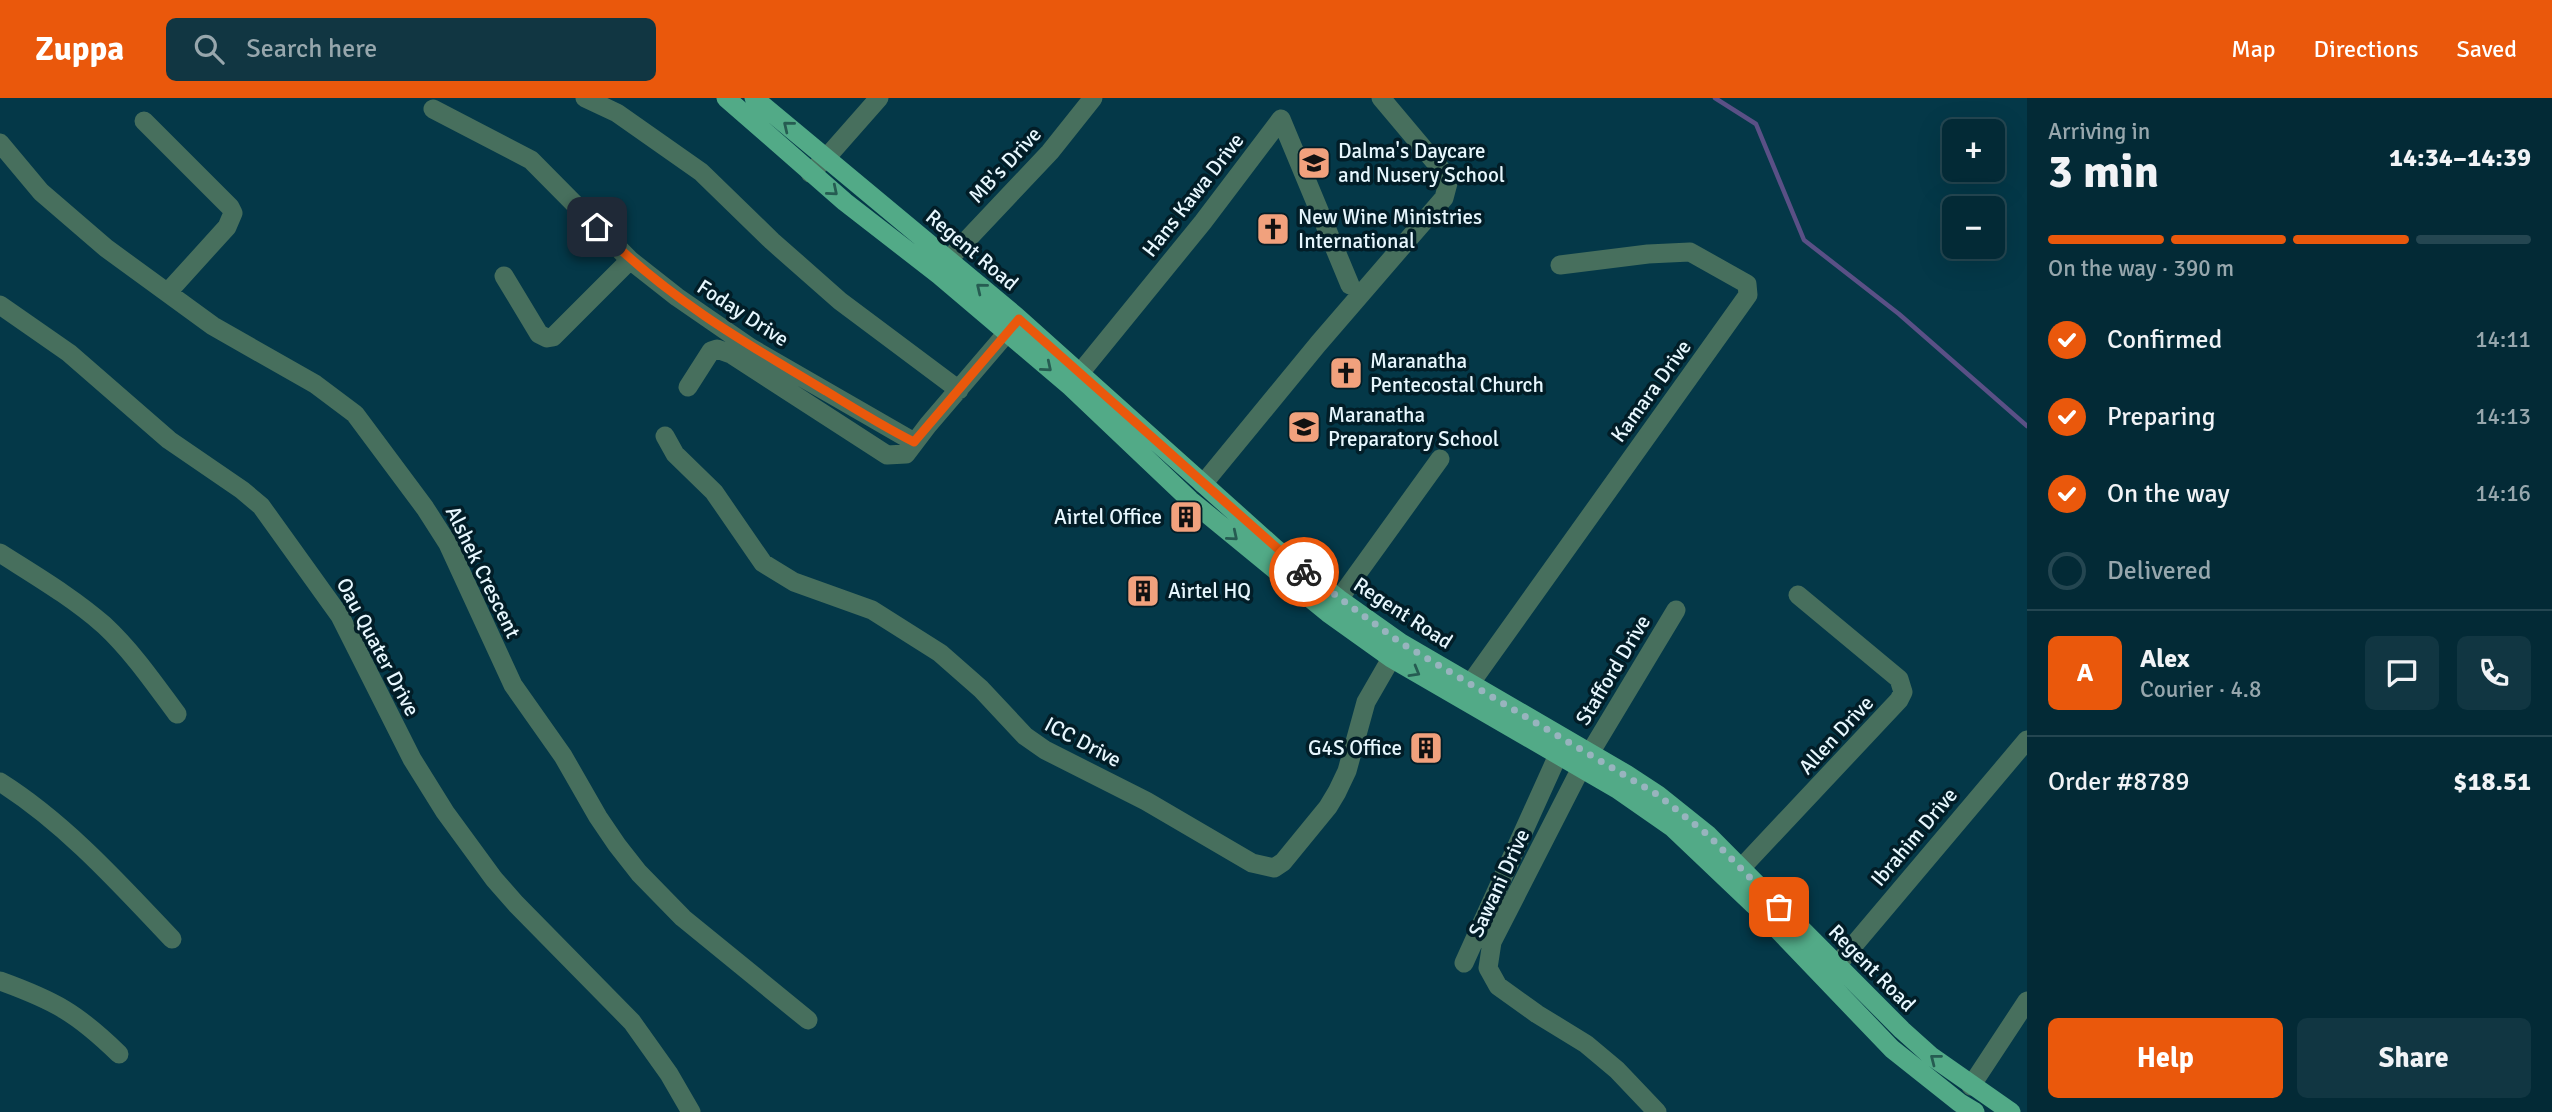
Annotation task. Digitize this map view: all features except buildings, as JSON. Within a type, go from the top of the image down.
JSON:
[{"type":"main road","name":"Regent Road","points":[[726,98],[810,173],[939,275],[1080,373],[1203,484],[1328,613],[1396,650],[1470,684],[1585,761],[1647,788],[1685,815],[1735,875],[1754,905],[1892,1049],[1975,1112]]},
{"type":"main road","name":"Regent Road","points":[[754,98],[948,260],[1080,396],[1190,500],[1270,556],[1339,599],[1396,650],[1558,755],[1585,761]]},
{"type":"main road","name":"Regent Road","points":[[1735,875],[1837,965],[1911,1038],[1971,1086],[2011,1112]]},
{"type":"street","points":[[585,98],[617,113],[701,172],[772,242],[840,301],[959,390]]},
{"type":"street","points":[[810,173],[827,158],[879,98]]},
{"type":"street","name":"MB's Drive","points":[[948,260],[1050,152],[1093,98]]},
{"type":"street","points":[[1203,484],[1318,344],[1444,198],[1448,183],[1445,174],[1381,98]]},
{"type":"street","name":"Foday Drive","points":[[433,109],[531,160],[630,260],[677,297],[751,348],[914,442]]},
{"type":"street","name":"Hans Kawa Drive","points":[[1080,373],[1203,222],[1281,119],[1350,285]]},
{"type":"street","points":[[144,121],[233,213],[227,227],[168,292]]},
{"type":"street","name":"Alshek Crescent","points":[[4,158],[75,223],[213,326],[315,384],[355,414],[425,508],[448,544],[513,685],[563,756],[597,817],[617,845],[639,873],[683,918],[808,1020]]},
{"type":"street","name":"Kamara Drive","points":[[1470,684],[1749,290],[1747,284],[1690,252],[1648,254],[1560,265]]},
{"type":"street","points":[[504,276],[539,334],[547,338],[554,337],[630,260]]},
{"type":"street","name":"Oau Quater Drive","points":[[0,305],[69,353],[169,440],[261,506],[341,616],[412,760],[445,812],[494,878],[539,929],[568,955],[632,1022],[669,1074],[691,1112]]},
{"type":"street","points":[[688,387],[711,351],[717,349],[731,354],[887,455],[906,454],[1013,326]]},
{"type":"street","name":"ICC Drive","points":[[665,436],[675,454],[714,492],[763,563],[794,582],[872,610],[894,623],[940,653],[1035,743],[1146,800],[1252,863],[1274,868],[1283,862],[1328,807],[1347,771],[1366,702],[1396,650]]},
{"type":"street","points":[[1339,599],[1440,460]]},
{"type":"street","points":[[0,554],[68,596],[104,625],[177,714]]},
{"type":"street","name":"Allen Drive","points":[[1735,875],[1899,701],[1903,692],[1899,679],[1798,595]]},
{"type":"street","name":"Stafford Drive","points":[[1585,761],[1676,610]]},
{"type":"street","name":"Ibrahim Drive","points":[[1837,965],[2027,740]]},
{"type":"street","points":[[1464,963],[1558,755]]},
{"type":"street","name":"Sawani Drive","points":[[1585,761],[1492,942],[1488,968],[1498,986],[1536,1014],[1586,1044],[1617,1070],[1657,1112]]},
{"type":"street","points":[[0,782],[31,803],[117,880],[172,939]]},
{"type":"street","points":[[0,981],[56,1003],[86,1024],[119,1054]]},
{"type":"street","points":[[1971,1086],[2027,1001]]},
{"type":"waterway","points":[[1715,98],[1756,124],[1804,240],[1899,314],[2027,426]]},
{"type":"way so far","points":[[1304,572],[1401,643],[1658,795],[1708,835],[1779,907]]},
{"type":"place","name":"Dalma's Daycare and Nusery School","points":[[1314,163]]},
{"type":"place","name":"New Wine Ministries International","points":[[1273,229]]},
{"type":"place","name":"Maranatha Pentecostal Church","points":[[1346,373]]},
{"type":"place","name":"Maranatha Preparatory School","points":[[1304,427]]},
{"type":"place","name":"Airtel Office","points":[[1186,517]]},
{"type":"place","name":"Airtel HQ","points":[[1143,591]]},
{"type":"place","name":"G4S Office","points":[[1426,748]]},
{"type":"route","points":[[597,227],[630,260],[677,297],[751,348],[914,442],[1019,319],[1304,572]]}]
